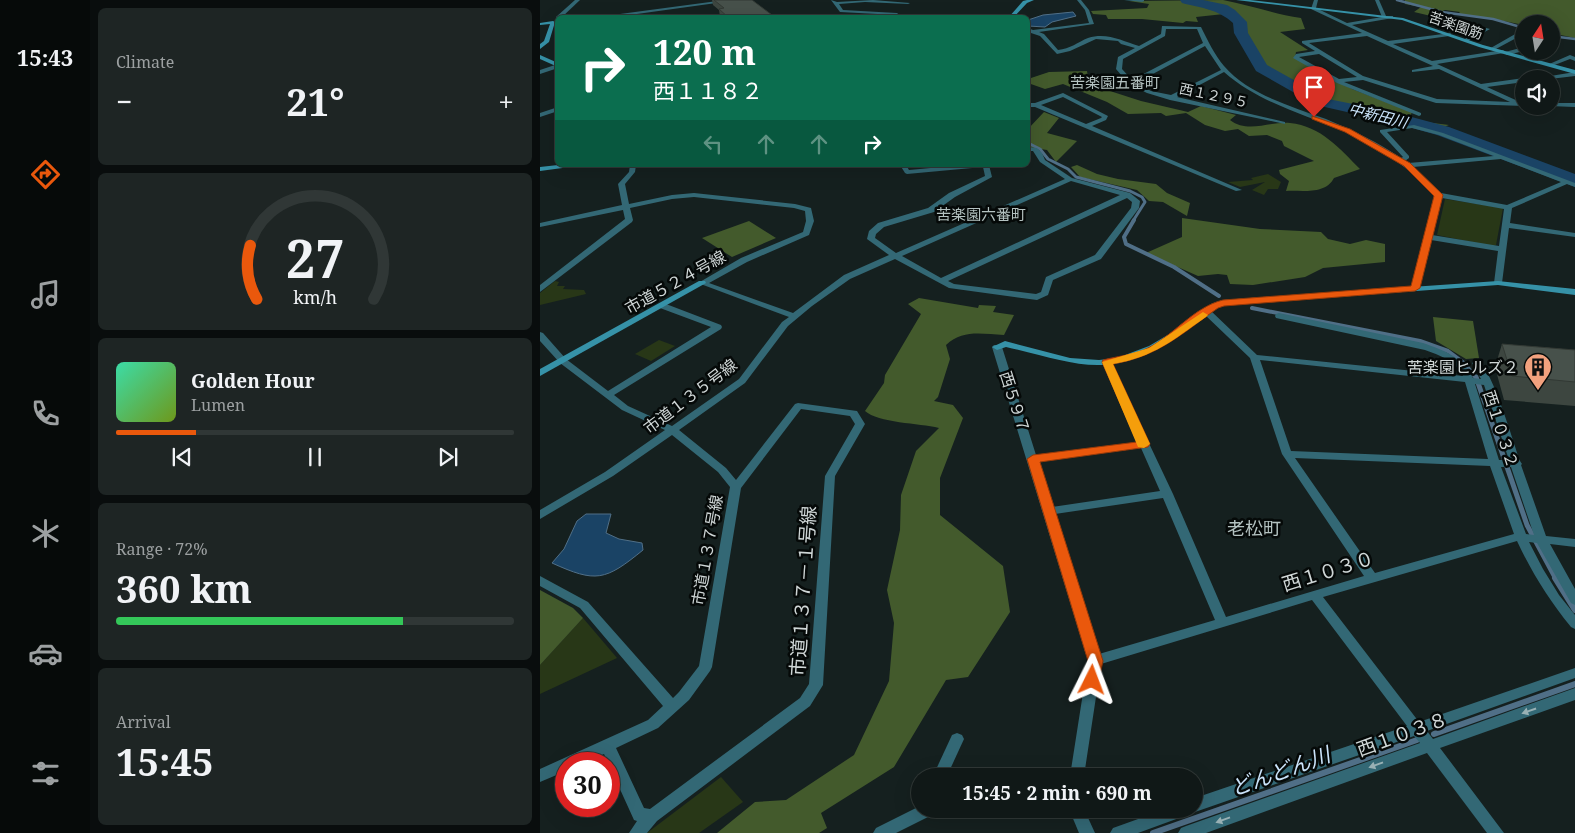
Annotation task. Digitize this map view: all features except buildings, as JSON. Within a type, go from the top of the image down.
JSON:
[{"type":"street","points":[[561,15],[578,0]]},
{"type":"street","points":[[613,15],[706,2],[736,0]]},
{"type":"street","points":[[1013,15],[1025,2],[1032,0]]},
{"type":"street","points":[[1030,30],[1092,24],[1087,10],[1079,0]]},
{"type":"street","points":[[1126,0],[1142,0]]},
{"type":"street","name":"苦楽園筋","points":[[1238,0],[1391,17],[1575,73]]},
{"type":"street","points":[[1316,0],[1313,8],[1316,10],[1515,101]]},
{"type":"street","points":[[1377,0],[1384,16]]},
{"type":"street","points":[[835,2],[910,2]]},
{"type":"street","points":[[835,2],[842,11],[886,15]]},
{"type":"street","points":[[900,15],[910,2]]},
{"type":"street","points":[[1347,24],[1391,17]]},
{"type":"street","points":[[540,24],[555,22]]},
{"type":"street","points":[[540,47],[546,42],[555,22]]},
{"type":"street","name":"西１２９５","points":[[1283,123],[1170,98],[1131,83],[1119,69],[1120,58],[1163,35],[1164,27],[1198,28],[1204,44],[1223,71],[1238,84],[1347,130],[1404,163],[1438,195]]},
{"type":"street","points":[[1466,40],[1488,29]]},
{"type":"street","points":[[1035,31],[1049,41],[1057,52],[1068,52],[1089,40],[1100,37],[1120,40],[1123,43],[1139,47]]},
{"type":"street","points":[[1368,34],[1304,42],[1363,78],[1436,101],[1515,104]]},
{"type":"street","points":[[1388,43],[1449,34]]},
{"type":"street","points":[[1492,49],[1515,36]]},
{"type":"street","points":[[1131,83],[1204,44]]},
{"type":"street","points":[[1432,63],[1515,50]]},
{"type":"street","points":[[1320,52],[1298,55],[1296,58],[1338,82],[1419,114]]},
{"type":"street","points":[[540,57],[555,64]]},
{"type":"street","points":[[1550,64],[1570,57],[1575,59]]},
{"type":"street","points":[[540,72],[555,66]]},
{"type":"street","points":[[1414,70],[1440,67]]},
{"type":"street","points":[[1170,98],[1223,71]]},
{"type":"street","points":[[1560,75],[1575,73]]},
{"type":"street","points":[[1338,82],[1363,78]]},
{"type":"street","points":[[1480,86],[1515,81]]},
{"type":"street","points":[[1030,105],[1036,105],[1062,95],[1105,116],[1104,119],[1087,126]]},
{"type":"street","points":[[1036,105],[1238,190]]},
{"type":"street","points":[[1560,105],[1575,105]]},
{"type":"street","points":[[540,115],[555,110]]},
{"type":"street","points":[[1404,163],[1407,158],[1382,131],[1412,126],[1441,134],[1499,158],[1571,183]]},
{"type":"street","points":[[986,167],[989,178],[952,195],[931,210],[881,225],[872,233],[871,239],[894,255],[952,286],[1037,297],[1046,293],[1049,278],[1098,256],[1135,208],[1136,201],[1127,195],[1070,178],[1042,161],[1040,153],[1035,149],[1030,149]]},
{"type":"street","points":[[1404,163],[1499,158]]},
{"type":"street","points":[[540,169],[555,167]]},
{"type":"street","points":[[540,289],[629,220],[628,207],[621,184],[632,172],[633,167]]},
{"type":"street","points":[[904,167],[907,172],[963,167]]},
{"type":"street","name":"市道１３５号線","points":[[540,515],[610,474],[742,381],[776,336],[795,316],[847,278],[894,255],[1070,178]]},
{"type":"street","points":[[1415,288],[1438,195],[1508,206],[1571,183]]},
{"type":"street","name":"市道５２４号線","points":[[540,373],[744,260],[806,234],[810,221],[808,210],[795,206],[694,195],[672,197],[628,207]]},
{"type":"street","points":[[941,281],[1127,195]]},
{"type":"street","points":[[1498,283],[1508,206]]},
{"type":"street","points":[[540,225],[628,207]]},
{"type":"street","points":[[1507,225],[1575,235]]},
{"type":"street","points":[[1429,237],[1503,249]]},
{"type":"street","points":[[702,283],[795,316]]},
{"type":"street","points":[[1222,623],[1168,494],[1107,362],[1131,358],[1152,350],[1223,303],[1498,283],[1575,292]]},
{"type":"street","points":[[608,395],[718,327],[662,306]]},
{"type":"street","points":[[1207,312],[1254,357],[1287,454],[1372,578]]},
{"type":"street","points":[[1279,316],[1420,345],[1440,352],[1466,370],[1469,380],[1488,383]]},
{"type":"street","name":"市道１３７号線","points":[[540,335],[563,361],[625,408],[673,430],[722,470],[736,487],[705,667],[672,707],[653,724],[594,752]]},
{"type":"street","name":"西５９７","points":[[1078,768],[1095,661],[997,347],[1005,344],[1082,363],[1107,362]]},
{"type":"street","name":"西１０３２","points":[[1254,357],[1469,380],[1519,537],[1557,604],[1575,624]]},
{"type":"street","points":[[1477,363],[1488,383],[1541,539],[1575,600]]},
{"type":"street","name":"市道１３７－１号線","points":[[652,816],[806,702],[816,685],[830,476],[860,424],[853,413],[798,406],[736,487]]},
{"type":"street","points":[[1033,459],[1144,444]]},
{"type":"street","points":[[1287,454],[1517,464]]},
{"type":"street","points":[[1049,511],[1168,494]]},
{"type":"street","name":"西１０３０","points":[[1095,661],[1372,578],[1519,537],[1575,543]]},
{"type":"street","points":[[540,580],[584,605],[672,707]]},
{"type":"street","points":[[1315,595],[1419,729],[1496,833]]},
{"type":"street","points":[[1203,802],[1320,760],[1419,729],[1575,673]]},
{"type":"street","name":"西１０３８","points":[[1186,833],[1575,694]]},
{"type":"street","points":[[944,768],[957,739]]},
{"type":"street","points":[[607,746],[638,815],[652,816]]},
{"type":"street","name":"市道１３７号線","points":[[540,776],[555,769]]},
{"type":"street","points":[[636,833],[652,816]]},
{"type":"street","points":[[881,833],[911,818]]},
{"type":"street","points":[[1081,818],[1087,833]]},
{"type":"street","points":[[1118,833],[1160,818]]},
{"type":"green space","points":[[1223,0],[1301,18],[1305,29],[1280,32],[1308,50],[1296,52],[1295,58],[1352,89],[1412,112],[1410,117],[1417,121],[1449,125],[1438,129],[1377,111],[1337,105],[1280,77],[1265,66],[1253,49],[1237,36],[1234,29],[1243,21],[1227,10],[1220,10],[1224,14],[1196,17],[1198,22],[1186,21],[1183,23],[1142,19],[1108,19],[1106,15],[1093,14],[1091,11],[1147,8],[1149,4],[1129,1]]},
{"type":"green space","points":[[1405,0],[1575,0],[1575,38],[1560,35],[1560,15],[1515,15],[1515,23],[1458,14],[1460,12],[1445,10],[1431,16],[1414,12],[1421,7],[1405,4]]},
{"type":"green space","points":[[1087,71],[1088,77],[1110,91],[1141,101],[1188,112],[1201,106],[1236,115],[1230,120],[1244,126],[1252,127],[1282,123],[1301,125],[1329,140],[1360,169],[1334,178],[1325,187],[1319,189],[1286,191],[1289,181],[1280,174],[1279,170],[1314,161],[1284,146],[1282,141],[1267,135],[1249,136],[1238,129],[1225,131],[1205,125],[1186,113],[1166,116],[1161,113],[1128,114],[1107,102],[1063,84],[1045,89],[1030,84],[1030,78],[1049,72]]},
{"type":"green space","points":[[1044,112],[1059,118],[1047,133],[1077,141],[1056,162],[1047,150],[1030,147],[1030,127]]},
{"type":"green space","points":[[1077,165],[1097,174],[1156,184],[1167,193],[1190,203],[1187,216],[1163,202],[1149,201],[1137,190],[1080,177],[1071,167]]},
{"type":"green space","points":[[1268,174],[1281,182],[1278,189],[1268,189],[1264,195],[1252,190],[1265,182],[1240,187],[1228,182],[1253,180],[1251,178]]},
{"type":"green space","points":[[1445,199],[1503,208],[1496,245],[1492,246],[1437,235]]},
{"type":"green space","points":[[1182,218],[1260,229],[1321,232],[1328,239],[1350,244],[1366,240],[1385,244],[1385,262],[1323,268],[1305,277],[1253,285],[1230,284],[1227,275],[1198,276],[1146,253],[1182,237]]},
{"type":"green space","points":[[749,221],[776,238],[732,257],[702,238]]},
{"type":"green space","points":[[555,281],[559,282],[557,286],[565,286],[563,289],[584,290],[586,294],[540,305],[540,293]]},
{"type":"green space","points":[[919,298],[978,308],[979,305],[996,306],[993,312],[1014,315],[1004,335],[966,335],[952,340],[946,345],[950,359],[938,397],[934,401],[953,405],[963,418],[940,478],[940,515],[1003,566],[1010,612],[968,677],[946,680],[894,767],[821,813],[827,828],[819,833],[717,833],[755,802],[786,800],[854,755],[889,681],[894,623],[887,590],[900,530],[901,495],[916,451],[939,428],[879,418],[865,411],[884,383],[885,375],[921,314],[908,304]]},
{"type":"green space","points":[[1433,317],[1473,321],[1479,358],[1466,359],[1436,341]]},
{"type":"green space","points":[[659,340],[675,346],[651,361],[635,354]]},
{"type":"green space","points":[[540,590],[573,608],[583,618],[540,665]]},
{"type":"green space","points":[[583,618],[617,658],[540,694],[540,665]]},
{"type":"green space","points":[[721,777],[743,802],[699,833],[647,833]]},
{"type":"water","points":[[1073,12],[1076,16],[1052,22],[1045,27],[1030,26],[1030,19],[1043,15]]},
{"type":"water","points":[[586,514],[611,514],[606,533],[619,539],[642,543],[643,550],[619,568],[600,576],[579,574],[552,563],[564,549],[577,521]]},
{"type":"waterway","name":"中新田川","points":[[1186,0],[1222,8],[1230,13],[1240,22],[1241,33],[1261,68],[1322,102],[1338,107],[1393,117],[1443,131],[1575,181]]},
{"type":"waterway","points":[[1397,0],[1442,12],[1493,19],[1515,25]]},
{"type":"waterway","points":[[1560,37],[1575,39]]},
{"type":"waterway","points":[[1030,144],[1040,149],[1048,159],[1068,169],[1076,177],[1130,191],[1142,197],[1145,202],[1133,221]]},
{"type":"waterway","points":[[1134,220],[1124,237],[1126,244],[1174,267],[1219,296]]},
{"type":"waterway","points":[[1252,308],[1420,341],[1448,351],[1464,363],[1476,378]]},
{"type":"waterway","points":[[1476,378],[1527,525],[1556,579]]},
{"type":"waterway","points":[[1555,578],[1575,610]]},
{"type":"waterway","name":"どんどん川","points":[[1434,734],[1575,684]]},
{"type":"waterway","name":"どんどん川","points":[[1153,833],[1417,740]]},
{"type":"slow traffic","points":[[1142,445],[1144,444],[1107,362],[1131,358],[1152,350],[1203,315]]},
{"type":"place","name":"苦楽園ヒルズ２","points":[[1538,391]]},
{"type":"district","name":"苦楽園五番町","points":[[1115,82]]},
{"type":"district","name":"苦楽園六番町","points":[[981,214]]},
{"type":"district","name":"老松町","points":[[1254,528]]},
{"type":"route","points":[[1092,680],[1095,661],[1033,459],[1144,444],[1107,362],[1131,358],[1152,350],[1214,306],[1223,303],[1415,288],[1438,195],[1429,184],[1407,165],[1347,130],[1314,117]]}]
